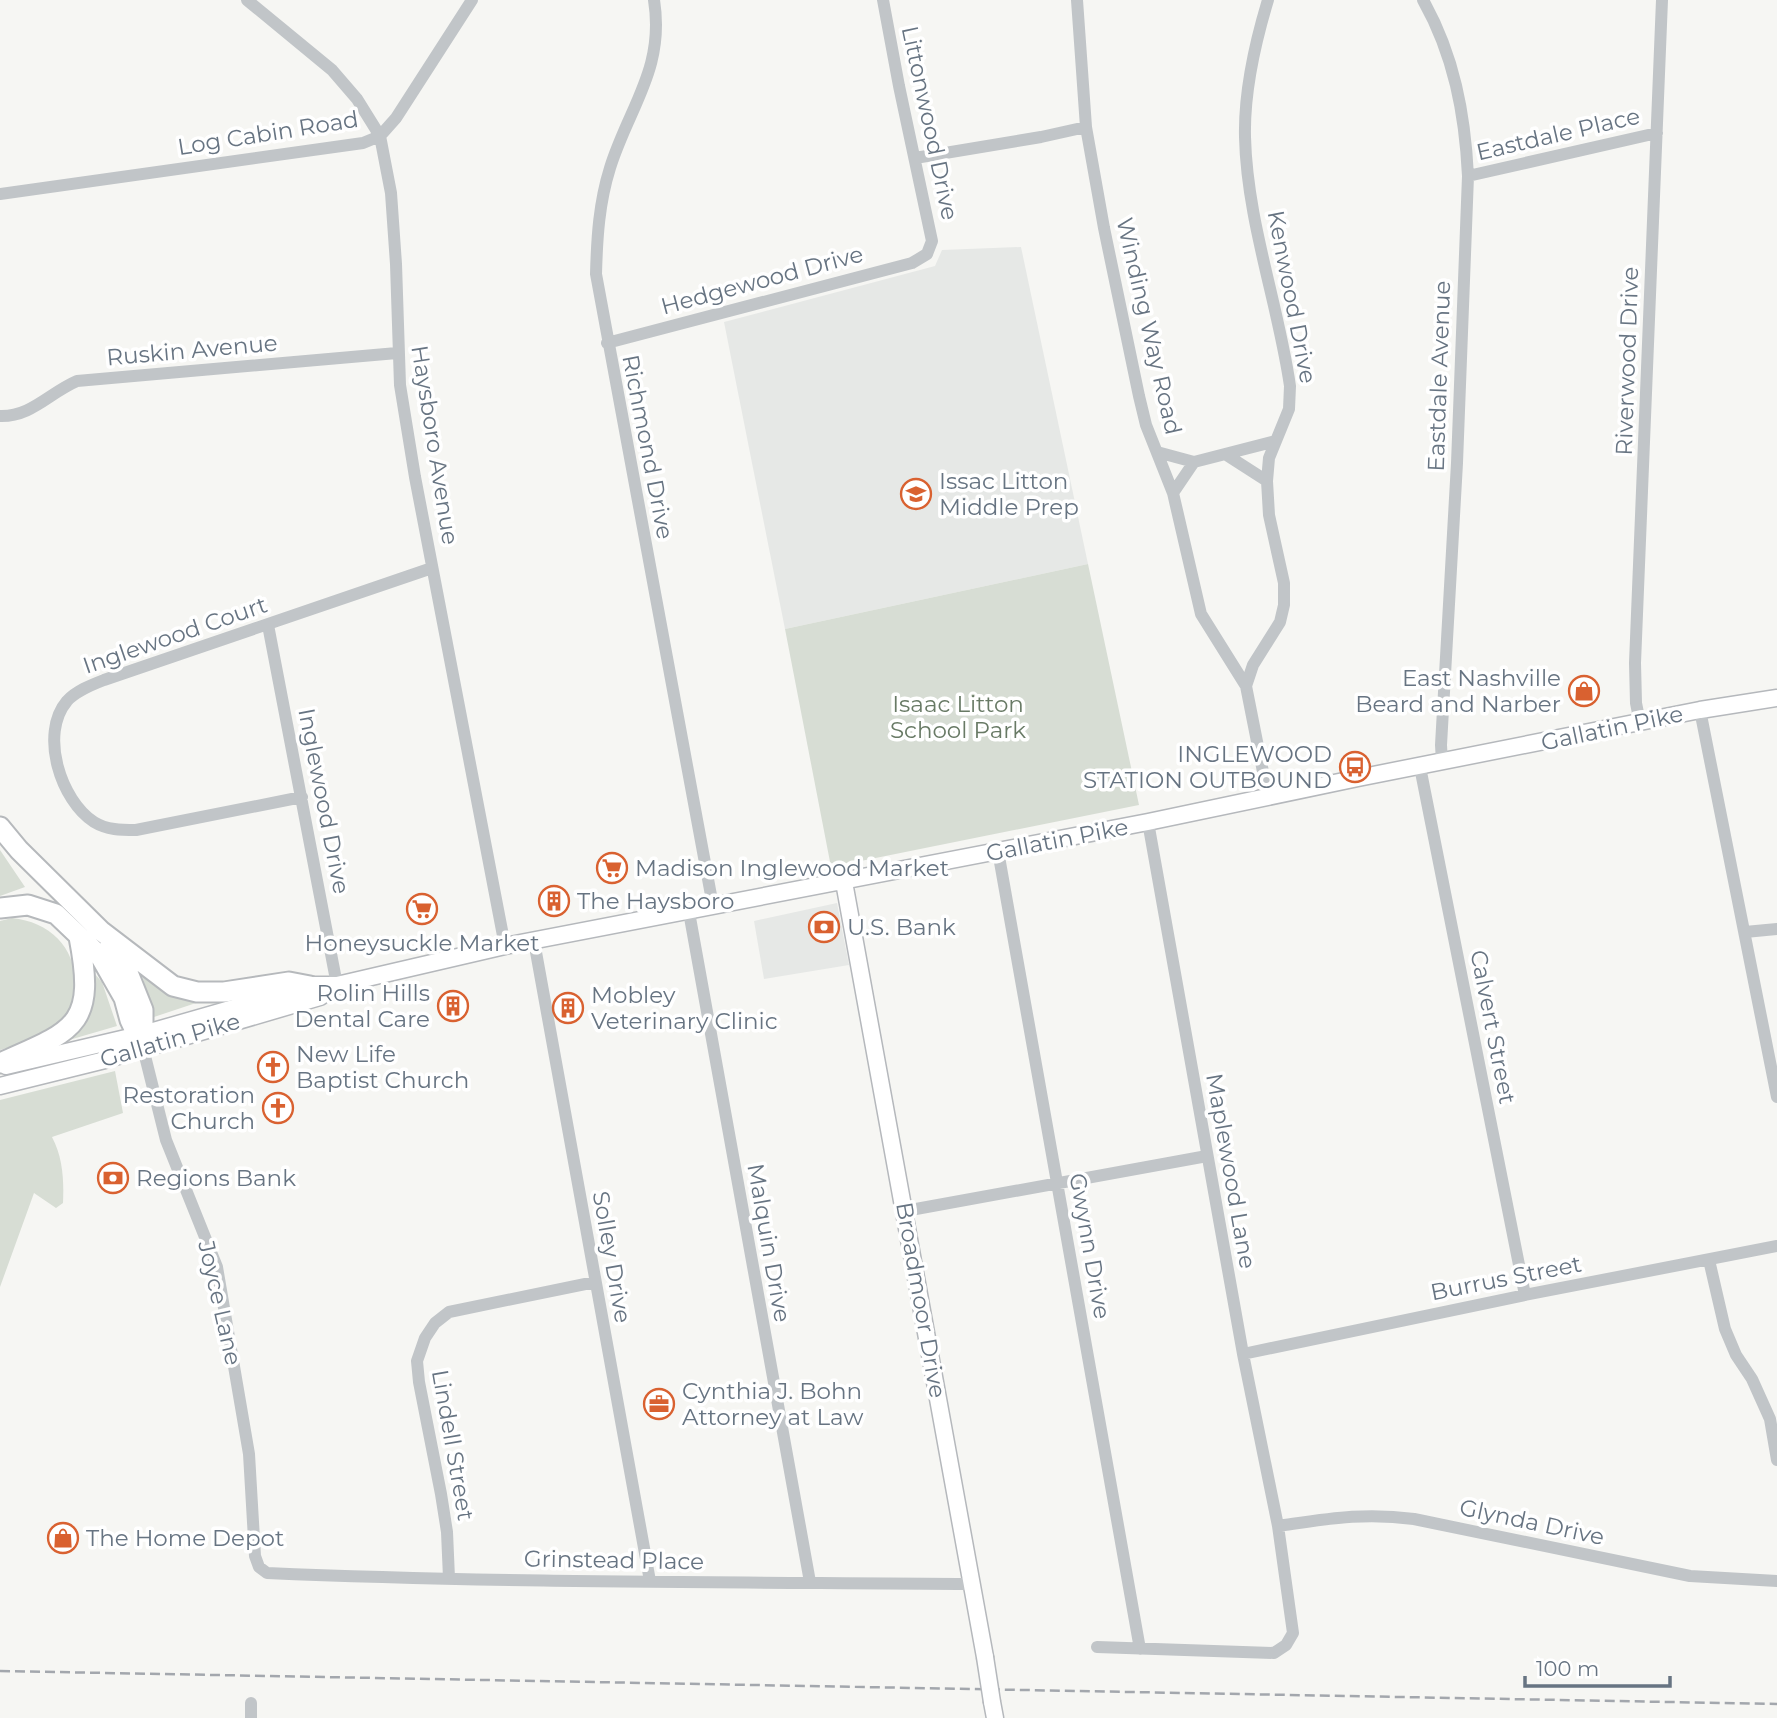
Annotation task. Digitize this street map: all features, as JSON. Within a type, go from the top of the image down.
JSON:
[{"type":"highway","points":[[0,827],[19,850],[101,931],[173,986],[197,992],[223,992],[289,982],[310,986]]},
{"type":"highway","points":[[0,908],[27,905],[56,914],[100,956],[112,974],[141,1039]]},
{"type":"highway","points":[[101,931],[127,970],[143,1010],[141,1039]]},
{"type":"highway","points":[[0,1066],[54,1039],[73,1024],[84,1004],[86,987],[79,937]]},
{"type":"main road","name":"Gallatin Pike","points":[[0,1086],[105,1060],[141,1039],[310,986],[337,985],[505,946],[1148,822],[1700,710],[1777,698]]},
{"type":"main road","name":"Broadmoor Drive","points":[[844,882],[993,1710]]},
{"type":"main road","name":"Gallatin Pike","points":[[0,1066],[141,1039],[320,997],[337,985]]},
{"type":"street","name":"Haysboro Avenue","points":[[247,0],[332,70],[357,99],[380,135],[391,192],[400,385],[432,568],[505,946]]},
{"type":"street","name":"Log Cabin Road","points":[[0,194],[363,143],[380,135],[396,118],[472,0]]},
{"type":"street","name":"Richmond Drive","points":[[654,0],[657,17],[654,53],[644,90],[611,165],[601,202],[596,274],[712,906]]},
{"type":"street","name":"Littonwood Drive","points":[[883,0],[933,241],[927,254]]},
{"type":"street","name":"Winding Way Road","points":[[1077,0],[1086,127],[1104,228],[1146,425],[1173,493],[1201,614],[1246,686]]},
{"type":"street","name":"Kenwood Drive","points":[[1246,686],[1253,665],[1280,622],[1284,605],[1284,583],[1269,515],[1267,481],[1269,458],[1289,409],[1290,386],[1254,210],[1245,135],[1255,49],[1268,0]]},
{"type":"street","name":"Eastdale Avenue","points":[[1423,0],[1455,76],[1466,131],[1468,176],[1442,762]]},
{"type":"street","name":"Riverwood Drive","points":[[1640,723],[1636,703],[1635,663],[1662,0]]},
{"type":"street","points":[[915,158],[1086,127]]},
{"type":"street","name":"Eastdale Place","points":[[1468,176],[1657,132]]},
{"type":"street","name":"Hedgewood Drive","points":[[607,343],[912,263],[927,254]]},
{"type":"street","name":"Ruskin Avenue","points":[[0,416],[15,417],[28,412],[61,388],[77,381],[397,353]]},
{"type":"street","points":[[1157,452],[1194,462],[1276,441]]},
{"type":"street","points":[[1225,454],[1267,481]]},
{"type":"street","points":[[1173,493],[1194,462]]},
{"type":"street","name":"Inglewood Court","points":[[302,797],[136,830],[113,830],[96,824],[82,814],[70,799],[56,759],[53,741],[57,718],[67,701],[83,689],[432,568]]},
{"type":"street","name":"Inglewood Drive","points":[[268,625],[337,985]]},
{"type":"street","points":[[1246,686],[1268,797]]},
{"type":"street","points":[[1700,710],[1777,1097]]},
{"type":"street","name":"Calvert Street","points":[[1420,767],[1525,1295]]},
{"type":"street","name":"Maplewood Lane","points":[[1097,1647],[1274,1653],[1286,1645],[1293,1633],[1278,1526],[1243,1354],[1148,822]]},
{"type":"street","name":"Gwynn Drive","points":[[998,851],[1140,1649]]},
{"type":"street","name":"Malquin Drive","points":[[689,912],[810,1583]]},
{"type":"street","points":[[1745,932],[1777,929]]},
{"type":"street","name":"Solley Drive","points":[[534,941],[650,1581]]},
{"type":"street","name":"Joyce Lane","points":[[141,1039],[166,1140],[217,1267],[249,1454],[255,1556],[259,1567]]},
{"type":"street","points":[[905,1211],[1207,1156]]},
{"type":"street","name":"Burrus Street","points":[[1243,1354],[1777,1246]]},
{"type":"street","points":[[1709,1260],[1725,1329],[1770,1419],[1777,1460]]},
{"type":"street","name":"Lindell Street","points":[[449,1578],[447,1532],[417,1361],[425,1338],[435,1323],[449,1312],[595,1282]]},
{"type":"street","name":"Glynda Drive","points":[[1278,1526],[1381,1514],[1690,1576],[1777,1581]]},
{"type":"street","name":"Grinstead Place","points":[[259,1567],[267,1573],[449,1578],[971,1584]]},
{"type":"street","points":[[251,1703],[251,1718]]},
{"type":"shaded area","name":"Issac Litton Middle Prep","points":[[1021,247],[1088,564],[785,629],[724,322],[935,266],[942,250]]},
{"type":"shaded area","points":[[837,903],[849,965],[764,979],[754,921]]},
{"type":"green space","name":"Isaac Litton School Park","points":[[1088,564],[1139,805],[831,867],[785,629]]},
{"type":"green space","points":[[0,850],[25,887],[0,896]]},
{"type":"green space","points":[[12,918],[39,925],[60,941],[72,963],[75,991],[69,1014],[57,1027],[34,1040],[0,1050],[0,921]]},
{"type":"green space","points":[[93,972],[102,982],[117,1026],[69,1040],[86,1015]]},
{"type":"green space","points":[[142,975],[163,989],[196,1003],[154,1017]]},
{"type":"green space","points":[[115,1071],[123,1113],[52,1137],[62,1169],[63,1203],[56,1208],[34,1193],[0,1287],[0,1100]]},
{"type":"railway","points":[[0,1671],[1777,1704]]},
{"type":"place","name":"Issac Litton Middle Prep","points":[[916,494]]},
{"type":"place","name":"East Nashville Beard and Narber","points":[[1584,691]]},
{"type":"place","name":"INGLEWOOD STATION OUTBOUND","points":[[1355,767]]},
{"type":"place","name":"Madison Inglewood Market","points":[[612,868]]},
{"type":"place","name":"The Haysboro","points":[[554,901]]},
{"type":"place","name":"Honeysuckle Market","points":[[422,909]]},
{"type":"place","name":"U.S. Bank","points":[[824,927]]},
{"type":"place","name":"Rolin Hills Dental Care","points":[[453,1006]]},
{"type":"place","name":"Mobley Veterinary Clinic","points":[[568,1008]]},
{"type":"place","name":"New Life Baptist Church","points":[[273,1067]]},
{"type":"place","name":"Restoration Church","points":[[278,1108]]},
{"type":"place","name":"Regions Bank","points":[[113,1178]]},
{"type":"place","name":"Cynthia J. Bohn Attorney at Law","points":[[659,1404]]},
{"type":"place","name":"The Home Depot","points":[[63,1538]]}]
